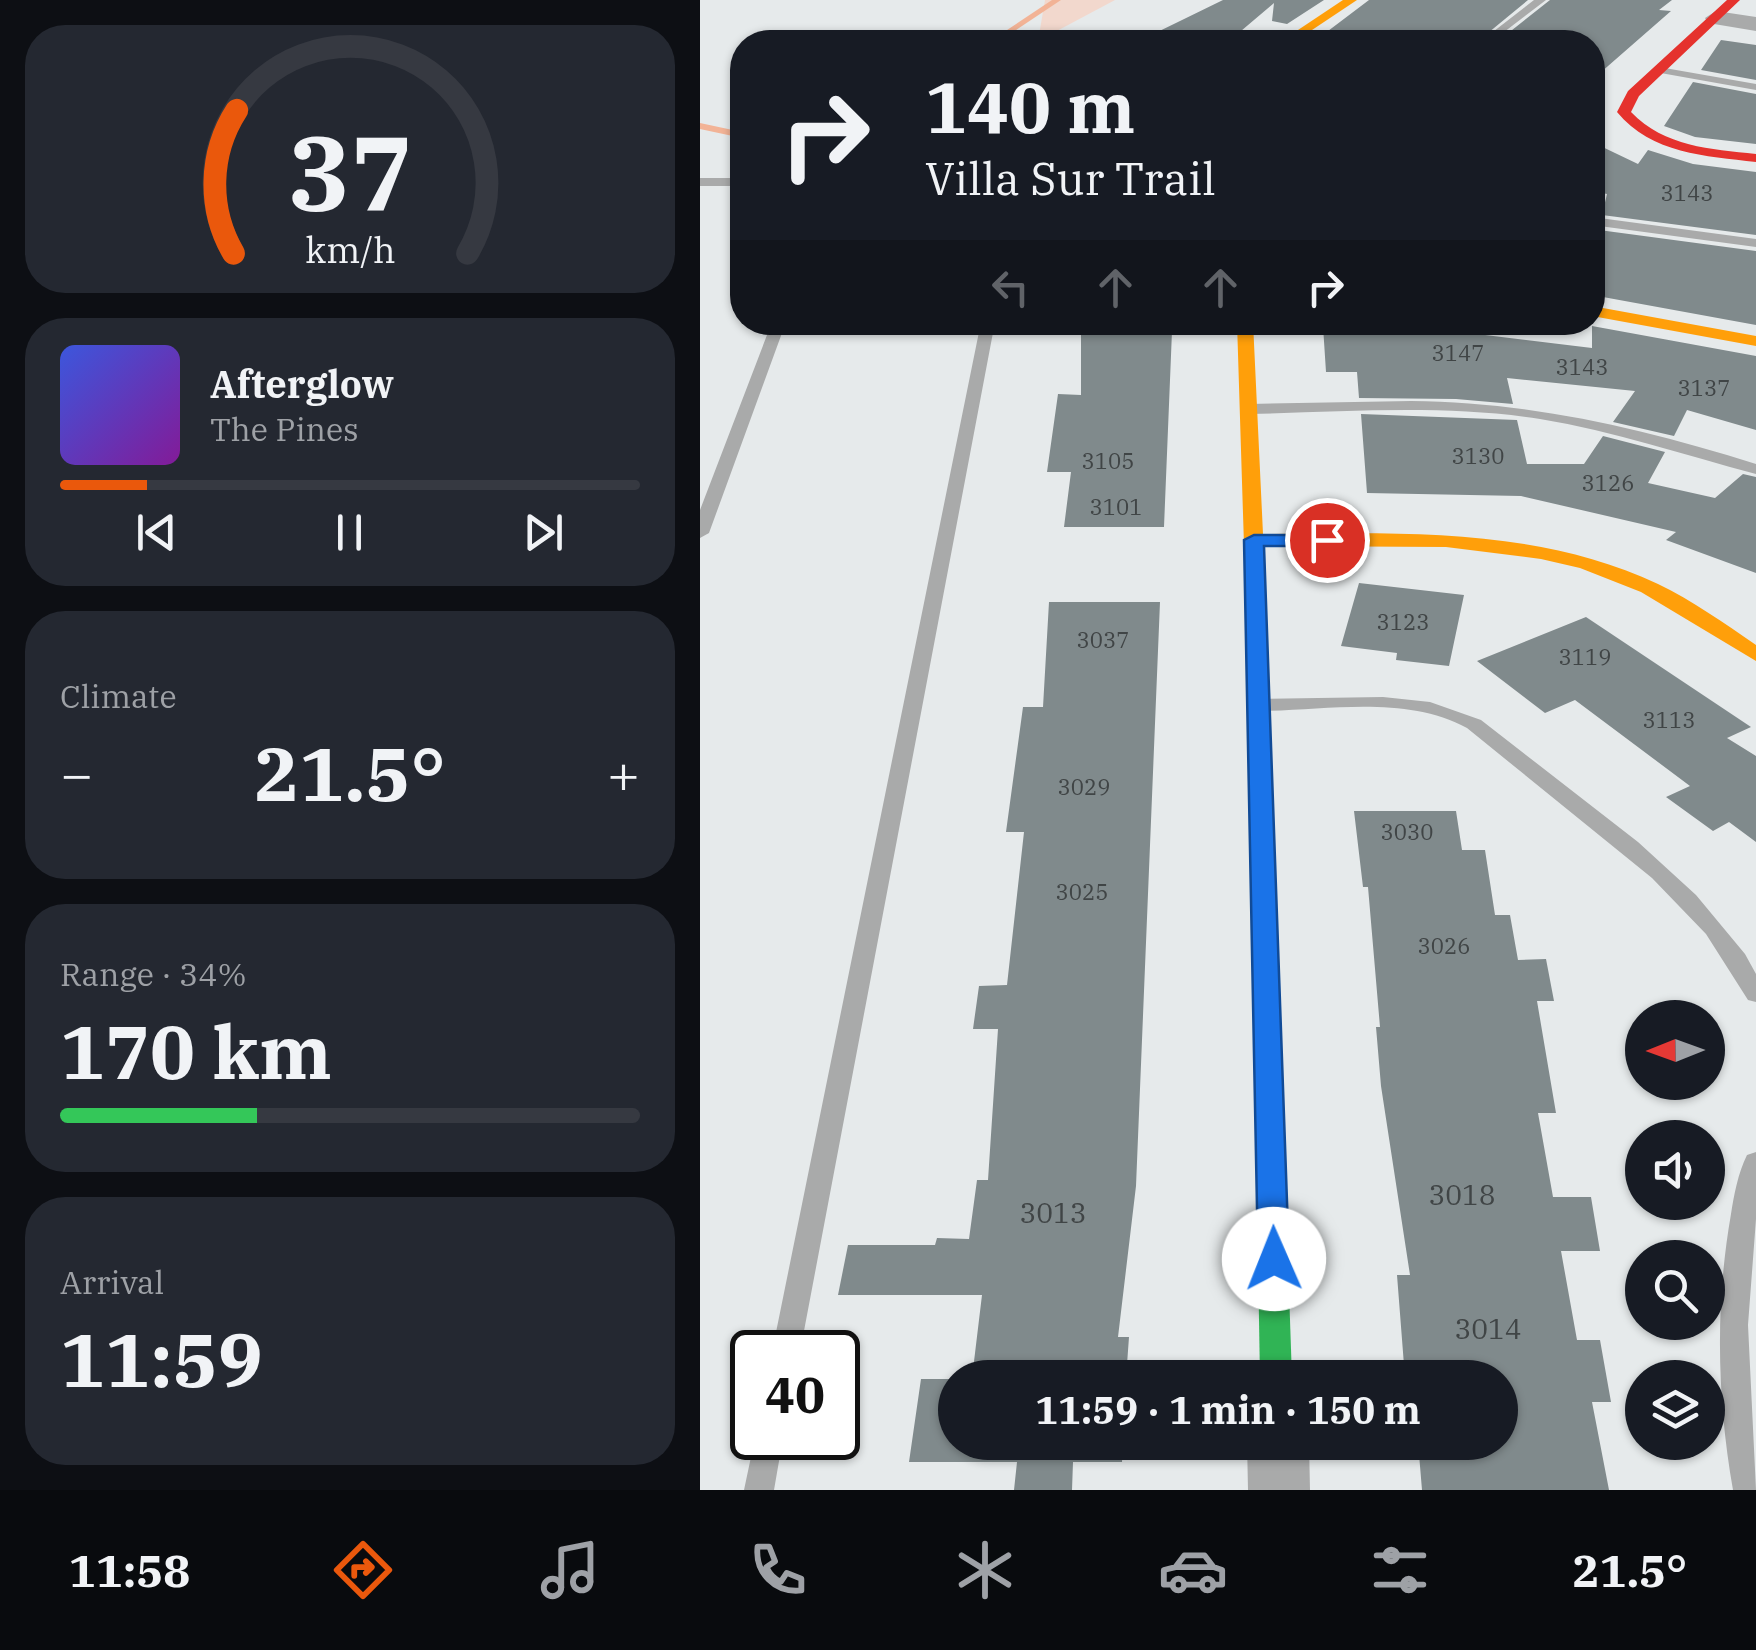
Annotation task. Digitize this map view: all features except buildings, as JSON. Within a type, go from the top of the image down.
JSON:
[{"type":"street","points":[[1304,30],[1350,0]]},
{"type":"street","points":[[1734,0],[1633,94],[1624,112],[1631,126],[1679,146],[1756,158]]},
{"type":"street","points":[[1716,18],[1756,24]]},
{"type":"street","points":[[1605,313],[1756,342]]},
{"type":"street","points":[[1246,335],[1260,704],[1276,1360]]},
{"type":"street","points":[[1254,540],[1436,541],[1522,550],[1618,574],[1698,616],[1756,654]]},
{"type":"street","points":[[1278,1460],[1279,1490]]},
{"type":"lane","points":[[1501,30],[1541,0]]},
{"type":"lane","points":[[1659,70],[1756,87]]},
{"type":"lane","points":[[700,182],[730,182]]},
{"type":"lane","points":[[1605,223],[1756,242]]},
{"type":"lane","points":[[700,533],[775,335]]},
{"type":"lane","points":[[790,1330],[985,335]]},
{"type":"lane","points":[[1249,409],[1465,407],[1523,413],[1604,428],[1756,469]]},
{"type":"lane","points":[[1260,704],[1410,705],[1453,713],[1488,734],[1646,861],[1688,900],[1743,967],[1756,994]]},
{"type":"lane","points":[[1748,1490],[1733,1377],[1743,1200],[1756,1162]]},
{"type":"lane","points":[[759,1490],[765,1460]]},
{"type":"shaded area","points":[[1045,0],[1115,0],[1059,30],[1040,30]]},
{"type":"waterway","points":[[1011,30],[1057,0]]},
{"type":"waterway","points":[[700,126],[730,132]]},
{"type":"traffic: fast","points":[[1270,1145],[1276,1360]]},
{"type":"traffic: slow","points":[[1305,30],[1351,0]]},
{"type":"traffic: slow","points":[[1605,313],[1756,341]]},
{"type":"traffic: slow","points":[[1246,335],[1260,705],[1270,1145]]},
{"type":"traffic: slow","points":[[1254,540],[1446,541],[1541,553],[1587,564],[1649,587],[1756,655]]},
{"type":"traffic: jam","points":[[1734,0],[1633,94],[1624,112],[1637,126],[1667,143],[1702,152],[1756,158]]},
{"type":"route","points":[[1274,1259],[1254,540],[1327,540]]}]
